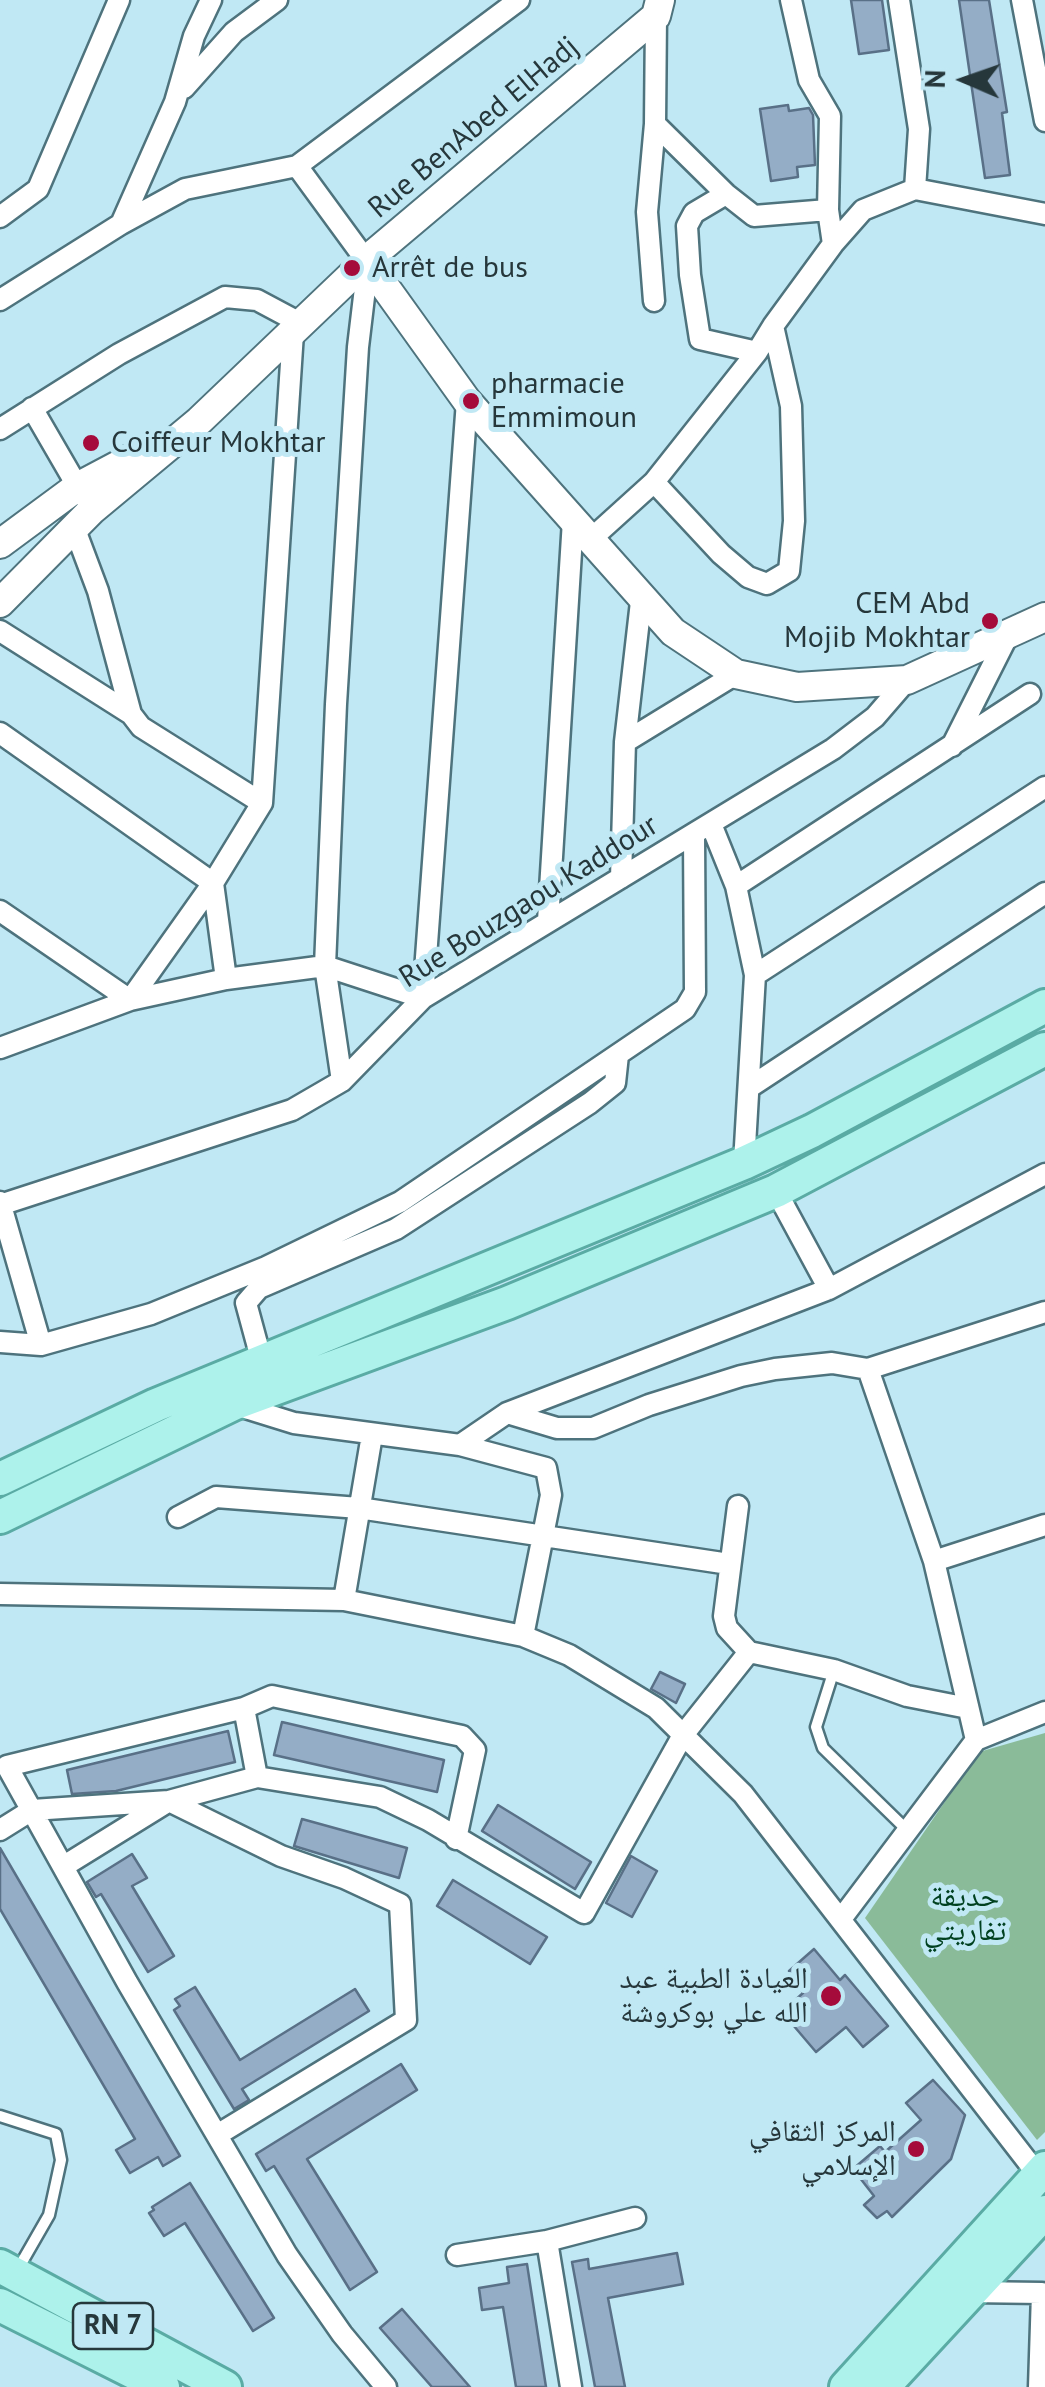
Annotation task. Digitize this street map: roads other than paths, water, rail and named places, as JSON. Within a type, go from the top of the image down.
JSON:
[{"type":"main road","points":[[0,1479],[156,1405],[744,1164],[1045,1006]]},
{"type":"main road","points":[[0,1517],[233,1404],[507,1303],[776,1191],[1045,1049]]},
{"type":"main road","points":[[846,2387],[1042,2172]]},
{"type":"main road","points":[[896,2380],[969,2292],[1045,2212]]},
{"type":"main road","name":"RN 7","points":[[8,2269],[225,2387]]},
{"type":"main road","name":"RN 7","points":[[0,2306],[163,2387]]},
{"type":"street","points":[[0,217],[38,188],[120,0]]},
{"type":"street","points":[[121,224],[175,102],[194,36],[211,0]]},
{"type":"street","points":[[175,102],[234,32],[277,0]]},
{"type":"street","points":[[0,300],[184,189],[297,166],[519,0]]},
{"type":"street","points":[[791,0],[810,80],[830,116],[828,210],[834,244]]},
{"type":"street","points":[[900,0],[918,129],[915,189]]},
{"type":"street","points":[[1022,0],[1045,122]]},
{"type":"street","points":[[654,301],[647,212],[655,124],[658,8]]},
{"type":"street","name":"Rue BenAbed ElHadj","points":[[81,508],[198,421],[376,252],[658,8]]},
{"type":"street","points":[[655,124],[754,216],[828,210]]},
{"type":"street","points":[[297,166],[467,401],[673,632],[736,674],[797,687],[907,680],[1045,617]]},
{"type":"street","points":[[582,529],[654,482],[863,210],[915,189],[1045,214]]},
{"type":"street","points":[[726,194],[694,213],[686,226],[700,339],[757,352]]},
{"type":"street","points":[[342,1081],[325,966],[354,406],[368,262]]},
{"type":"street","points":[[0,429],[119,354],[225,297],[256,300],[298,328],[262,804],[213,884],[130,1000]]},
{"type":"street","points":[[654,482],[721,554],[748,577],[767,584],[789,571],[794,522],[791,406],[772,326]]},
{"type":"street","points":[[0,1048],[130,1000],[226,979],[325,966],[423,998],[467,401]]},
{"type":"street","points":[[32,408],[81,508],[98,591],[131,714]]},
{"type":"street","points":[[0,544],[81,508]]},
{"type":"street","points":[[0,603],[81,508]]},
{"type":"street","points":[[548,921],[582,529]]},
{"type":"street","points":[[621,878],[625,742],[642,594]]},
{"type":"street","points":[[0,631],[262,804]]},
{"type":"street","points":[[951,748],[1010,633]]},
{"type":"street","points":[[625,742],[736,674]]},
{"type":"street","name":"Rue Bouzgaou Kaddour","points":[[0,1204],[292,1110],[342,1081],[423,998],[833,749],[875,716],[907,680]]},
{"type":"street","points":[[736,886],[1030,694]]},
{"type":"street","points":[[0,733],[213,884],[226,979]]},
{"type":"street","points":[[755,975],[1045,787]]},
{"type":"street","points":[[702,830],[736,886],[755,975],[744,1164]]},
{"type":"street","points":[[0,1342],[42,1346],[151,1314],[266,1267],[400,1202],[684,1009],[695,992],[702,830]]},
{"type":"street","points":[[750,1088],[1045,893]]},
{"type":"street","points":[[0,911],[130,1000]]},
{"type":"street","points":[[262,1362],[246,1304],[259,1288],[412,1218],[615,1083],[618,1055]]},
{"type":"street","points":[[460,1445],[507,1413],[829,1289],[1045,1174]]},
{"type":"street","points":[[776,1191],[829,1289]]},
{"type":"street","points":[[0,1204],[42,1346]]},
{"type":"street","points":[[507,1413],[556,1428],[593,1428],[758,1372],[832,1364],[868,1368],[1042,1314],[1045,1337]]},
{"type":"street","points":[[868,1368],[934,1560],[976,1740]]},
{"type":"street","points":[[233,1404],[294,1422],[460,1445],[546,1468],[551,1495],[523,1636]]},
{"type":"street","points":[[344,1600],[372,1434]]},
{"type":"street","points":[[178,1517],[216,1497],[359,1508],[729,1564]]},
{"type":"street","points":[[738,1506],[724,1616],[727,1628],[749,1652],[834,1670],[907,1696],[968,1708]]},
{"type":"street","points":[[934,1560],[1045,1524]]},
{"type":"street","points":[[0,1594],[344,1600],[523,1636],[569,1655],[656,1708],[743,1794],[1042,2172]]},
{"type":"street","points":[[0,1830],[32,1810],[169,1801],[257,1777],[380,1798],[428,1820],[584,1913],[683,1734],[749,1652]]},
{"type":"street","points":[[386,2387],[342,2334],[287,2255],[7,1766],[244,1708],[272,1696],[462,1736],[475,1750],[456,1839]]},
{"type":"street","points":[[244,1708],[257,1777]]},
{"type":"street","points":[[841,1919],[976,1740],[1045,1712]]},
{"type":"street","points":[[64,1866],[169,1801]]},
{"type":"street","points":[[169,1801],[280,1856],[344,1878],[400,1904],[406,2020],[217,2135]]},
{"type":"street","points":[[457,2255],[547,2241],[635,2218]]},
{"type":"street","points":[[547,2241],[571,2387]]},
{"type":"street","points":[[969,2292],[1042,2293],[1039,2387]]},
{"type":"lane","points":[[834,1670],[816,1727],[823,1748],[908,1831]]},
{"type":"lane","points":[[0,2116],[56,2134],[62,2160],[49,2214],[8,2269]]},
{"type":"place","name":"Arrêt de bus","points":[[352,268]]},
{"type":"place","name":"pharmacie Emmimoun","points":[[471,401]]},
{"type":"place","name":"Coiffeur Mokhtar","points":[[91,443]]},
{"type":"place","name":"CEM Abd Mojib Mokhtar","points":[[990,621]]},
{"type":"place","name":"العيادة الطبية عبد الله علي بوكروشة","points":[[831,1996]]},
{"type":"place","name":"المركز الثقافي الإسلامي","points":[[916,2149]]},
{"type":"park label","name":"حديقة تفاريتي","points":[[965,1914]]}]
